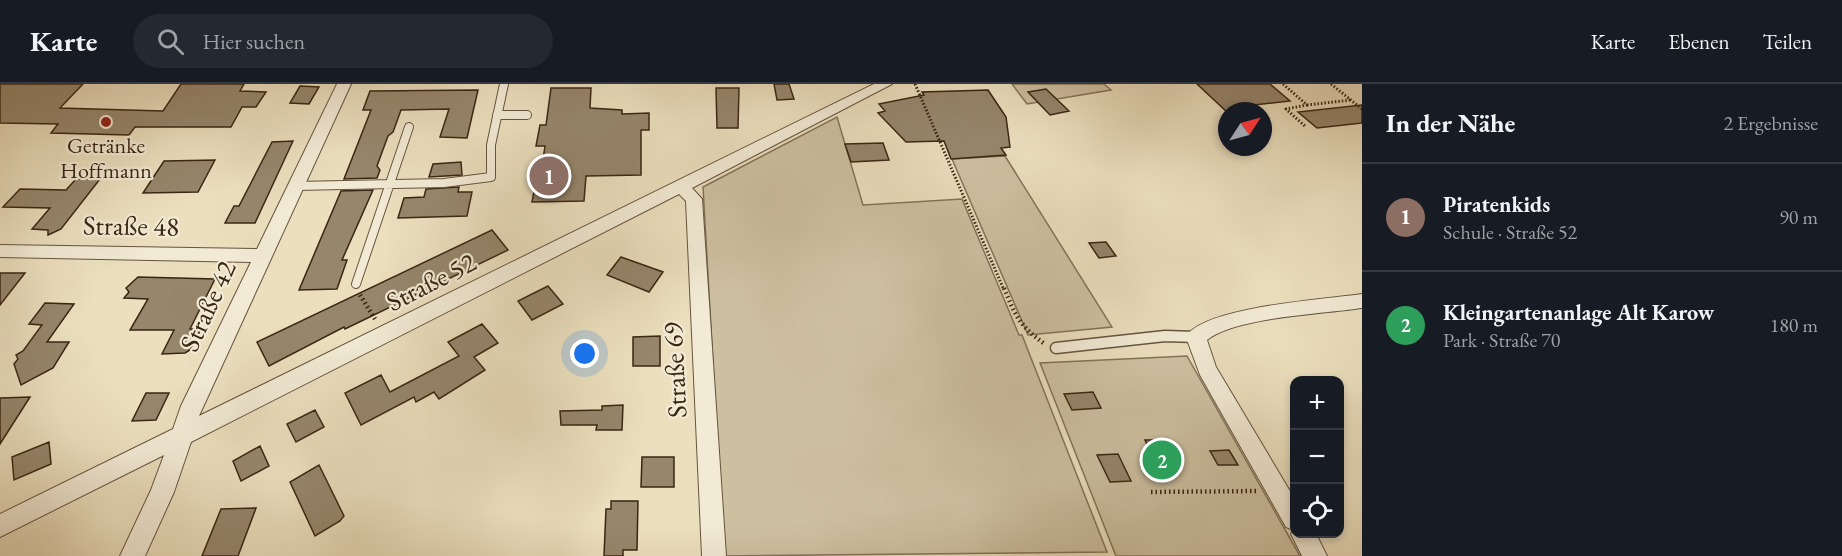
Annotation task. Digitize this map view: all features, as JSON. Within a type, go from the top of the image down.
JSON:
[{"type":"street","name":"Straße 42","points":[[132,556],[162,492],[192,406],[344,84]]},
{"type":"street","name":"Straße 52","points":[[0,526],[885,84]]},
{"type":"street","name":"Straße 69","points":[[681,187],[693,199],[714,556]]},
{"type":"street","name":"Straße 48","points":[[0,251],[261,256]]},
{"type":"street","points":[[1290,512],[1207,369],[1196,337],[1201,330],[1224,323],[1362,301]]},
{"type":"street","points":[[1305,538],[1315,556]]},
{"type":"lane","points":[[295,186],[444,183],[491,177],[491,145],[504,84]]},
{"type":"lane","points":[[497,115],[527,115]]},
{"type":"lane","points":[[356,284],[409,127]]},
{"type":"lane","points":[[1056,348],[1165,336],[1196,337]]},
{"type":"path","points":[[915,84],[1018,321],[1041,342],[1056,348]]},
{"type":"path","points":[[1283,84],[1307,105]]},
{"type":"path","points":[[1331,84],[1362,109]]},
{"type":"path","points":[[1306,127],[1286,109],[1351,100]]},
{"type":"path","points":[[356,284],[356,289],[385,335]]},
{"type":"path","points":[[1151,492],[1279,491]]},
{"type":"shaded area","points":[[1012,84],[1104,84],[1111,90],[1027,104]]},
{"type":"shaded area","points":[[837,117],[863,205],[962,199],[1019,335],[1022,335],[1107,552],[724,556],[703,187]]},
{"type":"shaded area","points":[[1005,156],[1112,327],[1028,335],[952,159]]},
{"type":"shaded area","points":[[1187,356],[1300,556],[1116,556],[1040,363]]},
{"type":"building","points":[[0,84],[83,84],[60,108],[163,111],[181,84],[244,84],[240,91],[266,92],[256,107],[242,107],[231,127],[135,127],[129,135],[51,133],[58,124],[0,123]]},
{"type":"building","points":[[774,84],[789,84],[794,99],[777,100]]},
{"type":"building","points":[[1197,84],[1270,84],[1290,101],[1218,102]]},
{"type":"building","points":[[300,86],[319,87],[309,104],[290,103]]},
{"type":"building","points":[[551,88],[591,88],[590,108],[622,110],[622,114],[649,113],[649,130],[641,130],[641,175],[586,176],[584,201],[532,202],[535,186],[539,186],[545,146],[536,146],[540,125],[546,125]]},
{"type":"building","points":[[716,88],[739,88],[738,128],[717,128]]},
{"type":"building","points":[[1046,89],[1069,111],[1050,115],[1028,92]]},
{"type":"building","points":[[478,90],[467,138],[440,137],[449,109],[401,110],[377,166],[380,170],[377,178],[344,179],[371,110],[363,110],[370,91]]},
{"type":"building","points":[[988,90],[1006,117],[1010,147],[1001,148],[1006,155],[951,159],[944,141],[906,142],[878,113],[885,111],[879,104],[924,95],[922,92]]},
{"type":"building","points":[[1362,105],[1362,123],[1317,128],[1298,112]]},
{"type":"building","points":[[293,141],[255,223],[225,223],[234,206],[239,206],[272,142]]},
{"type":"building","points":[[883,143],[889,160],[851,162],[845,144]]},
{"type":"building","points":[[215,160],[198,192],[143,193],[164,161]]},
{"type":"building","points":[[461,162],[462,175],[429,177],[433,164]]},
{"type":"building","points":[[76,179],[100,179],[61,229],[48,235],[48,230],[32,229],[50,208],[3,207],[20,189],[66,190]]},
{"type":"building","points":[[459,187],[458,192],[472,192],[467,216],[398,218],[404,198],[424,197],[426,189]]},
{"type":"building","points":[[373,190],[342,260],[347,260],[337,289],[299,290],[341,191]]},
{"type":"building","points":[[492,230],[508,250],[345,329],[344,327],[269,366],[257,342]]},
{"type":"building","points":[[1106,242],[1116,256],[1099,258],[1089,243]]},
{"type":"building","points":[[621,257],[663,272],[649,292],[607,275]]},
{"type":"building","points":[[0,273],[25,273],[0,305]]},
{"type":"building","points":[[138,277],[215,279],[190,329],[201,329],[190,350],[185,353],[162,354],[174,330],[130,330],[148,299],[124,298],[129,292],[126,288]]},
{"type":"building","points":[[548,286],[563,304],[532,320],[518,301]]},
{"type":"building","points":[[45,303],[74,304],[47,342],[69,342],[53,368],[21,385],[14,364],[18,359],[16,355],[23,351],[42,325],[29,324]]},
{"type":"building","points":[[482,324],[498,343],[474,357],[485,370],[439,399],[434,392],[416,402],[414,397],[361,425],[345,393],[381,375],[390,392],[459,356],[448,342]]},
{"type":"building","points":[[660,336],[660,366],[633,366],[633,337]]},
{"type":"building","points":[[1093,392],[1101,408],[1072,410],[1064,394]]},
{"type":"building","points":[[146,393],[169,393],[156,420],[132,421]]},
{"type":"building","points":[[30,397],[0,444],[0,398]]},
{"type":"building","points":[[623,405],[622,430],[596,430],[597,425],[561,425],[560,411],[602,410],[602,406]]},
{"type":"building","points":[[315,410],[324,427],[296,442],[287,424]]},
{"type":"building","points":[[1145,440],[1165,440],[1175,461],[1155,461]]},
{"type":"building","points":[[49,442],[51,464],[14,480],[12,457]]},
{"type":"building","points":[[260,446],[269,466],[241,481],[233,461]]},
{"type":"building","points":[[1229,450],[1238,465],[1218,465],[1210,451]]},
{"type":"building","points":[[1118,454],[1131,481],[1110,482],[1097,455]]},
{"type":"building","points":[[642,457],[674,457],[674,487],[641,487]]},
{"type":"building","points":[[319,465],[344,516],[340,521],[315,536],[290,482]]},
{"type":"building","points":[[611,501],[638,501],[637,550],[623,550],[623,556],[604,556],[606,509],[611,509]]},
{"type":"building","points":[[256,508],[238,556],[202,556],[221,509]]},
{"type":"place","name":"Getränke Hoffmann","points":[[106,122]]},
{"type":"place","name":"Piratenkids","points":[[549,176]]},
{"type":"place","name":"Kleingartenanlage Alt Karow","points":[[1162,460]]}]
